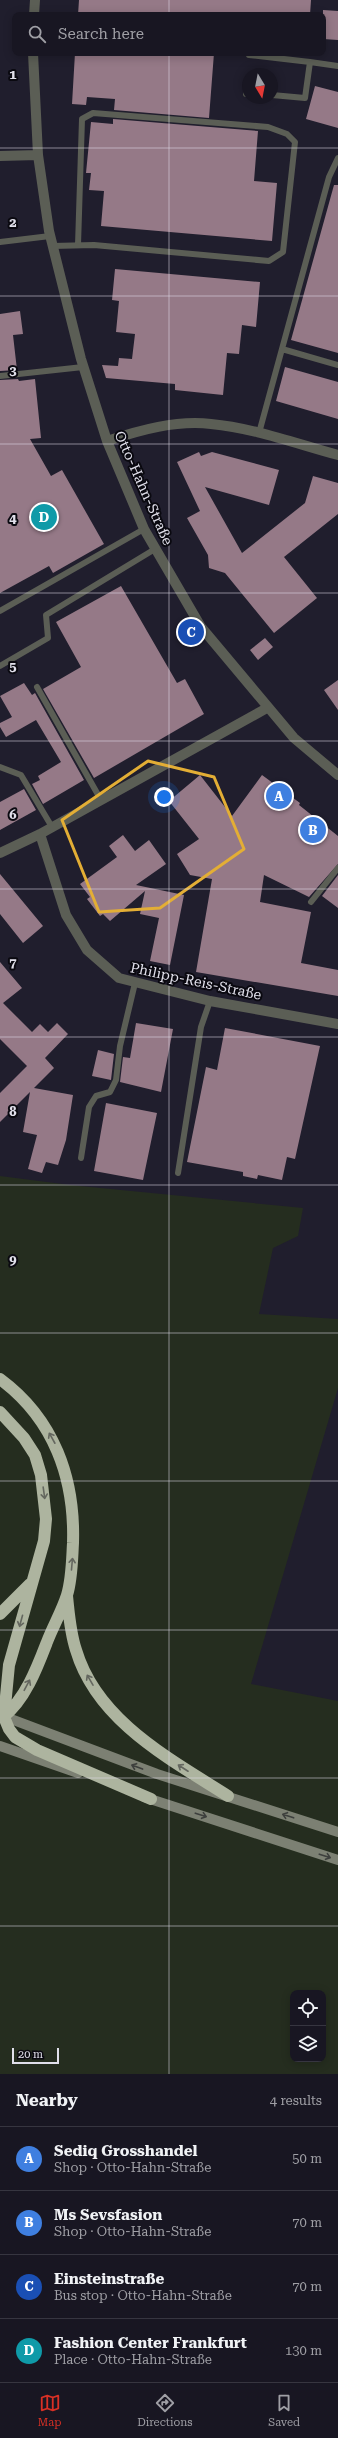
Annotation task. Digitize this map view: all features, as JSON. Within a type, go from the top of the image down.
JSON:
[{"type":"highway","points":[[0,1379],[37,1414],[51,1436],[64,1467],[73,1516],[72,1562],[67,1595],[35,1670],[23,1693],[1,1717]]},
{"type":"highway","points":[[0,1412],[24,1438],[35,1455],[42,1475],[45,1497],[44,1541],[9,1665],[1,1717],[9,1729],[25,1744],[151,1799]]},
{"type":"highway","points":[[0,1614],[31,1583]]},
{"type":"highway","points":[[67,1595],[76,1651],[83,1668],[101,1697],[131,1730],[153,1748],[228,1796]]},
{"type":"main road","points":[[1,1717],[157,1774],[338,1832]]},
{"type":"main road","points":[[0,1746],[151,1799],[338,1860]]},
{"type":"street","points":[[34,0],[34,12]]},
{"type":"street","name":"Otto-Hahn-Straße","points":[[33,56],[38,155],[51,241],[84,367],[107,441],[144,529],[201,627],[266,708],[294,738],[338,775]]},
{"type":"street","points":[[0,156],[38,155]]},
{"type":"street","points":[[107,441],[146,429],[179,425],[211,424],[259,433],[338,455]]},
{"type":"street","points":[[0,854],[102,800],[266,708]]},
{"type":"street","name":"Philipp-Reis-Straße","points":[[40,834],[66,914],[87,950],[119,978],[210,1001],[338,1024]]},
{"type":"lane","points":[[258,56],[338,66]]},
{"type":"lane","points":[[278,96],[305,98],[310,62]]},
{"type":"lane","points":[[0,242],[51,241],[78,245],[269,261],[283,252],[295,142],[287,134],[268,127],[93,113],[82,119],[78,245]]},
{"type":"lane","points":[[259,433],[329,177],[338,158]]},
{"type":"lane","points":[[282,350],[338,365]]},
{"type":"lane","points":[[0,376],[84,367]]},
{"type":"lane","points":[[0,610],[144,529]]},
{"type":"lane","points":[[0,666],[48,638],[46,615],[155,549]]},
{"type":"lane","points":[[37,687],[102,800]]},
{"type":"lane","points":[[0,767],[21,775],[52,827]]},
{"type":"lane","points":[[311,902],[338,868]]},
{"type":"lane","points":[[81,1158],[89,1107],[96,1096],[110,1092],[116,1080],[120,1046],[135,983]]},
{"type":"lane","points":[[178,1173],[202,1027],[210,1001]]},
{"type":"highlighted area","points":[[148,761],[214,777],[244,849],[160,908],[99,912],[62,820]]},
{"type":"green space","points":[[0,1176],[70,1185],[303,1208],[298,1236],[273,1248],[259,1314],[338,1319],[338,1388],[251,1684],[338,1701],[338,2074],[0,2074]]},
{"type":"building","points":[[79,0],[311,0],[310,12],[78,12]]},
{"type":"building","points":[[323,10],[338,11],[338,40],[326,39],[326,12],[323,12]]},
{"type":"building","points":[[75,56],[214,56],[209,118],[114,110],[115,99],[87,97],[86,105],[72,104]]},
{"type":"building","points":[[315,86],[338,92],[338,128],[306,119]]},
{"type":"building","points":[[113,119],[258,131],[254,181],[277,183],[272,241],[101,226],[104,191],[89,190],[91,173],[86,173],[91,122],[113,124]]},
{"type":"building","points":[[334,185],[338,185],[338,353],[291,340]]},
{"type":"building","points":[[115,269],[260,282],[256,327],[242,325],[239,354],[227,353],[223,395],[175,390],[175,384],[106,378],[102,365],[118,366],[119,358],[132,359],[135,334],[116,332],[119,301],[112,300]]},
{"type":"building","points":[[20,311],[23,334],[13,335],[17,370],[0,371],[0,314]]},
{"type":"building","points":[[285,367],[338,382],[338,419],[276,401]]},
{"type":"building","points":[[18,379],[19,381],[35,379],[41,438],[30,439],[51,476],[62,470],[104,544],[53,573],[49,566],[0,593],[0,380]]},
{"type":"building","points":[[199,452],[201,456],[212,452],[279,470],[269,505],[205,487],[242,553],[305,503],[313,476],[338,483],[338,514],[284,557],[317,598],[274,633],[225,573],[209,568],[208,555],[187,518],[200,511],[177,462]]},
{"type":"building","points":[[121,586],[177,683],[185,679],[204,714],[94,778],[43,689],[81,667],[56,622]]},
{"type":"building","points":[[265,638],[273,647],[258,660],[250,650]]},
{"type":"building","points":[[338,680],[338,710],[324,690]]},
{"type":"building","points":[[24,683],[32,695],[35,693],[84,780],[43,804],[32,784],[40,780],[38,776],[61,762],[36,720],[6,737],[0,727],[0,723],[12,717],[0,696]]},
{"type":"building","points":[[200,775],[232,816],[262,775],[300,803],[299,805],[338,836],[338,864],[309,897],[264,875],[260,902],[311,912],[301,963],[338,970],[338,996],[196,972],[212,879],[190,875],[177,854],[199,839],[169,801]]},
{"type":"building","points":[[24,789],[36,810],[0,830],[0,802]]},
{"type":"building","points":[[123,835],[135,851],[149,840],[166,864],[136,885],[184,895],[170,965],[150,961],[159,918],[140,914],[145,891],[110,921],[103,914],[100,916],[87,899],[90,897],[80,884],[117,857],[109,846]]},
{"type":"building","points":[[0,874],[43,926],[23,943],[0,914]]},
{"type":"building","points":[[338,875],[338,908],[322,896]]},
{"type":"building","points":[[0,962],[22,988],[3,1003],[32,1032],[40,1024],[48,1032],[57,1023],[68,1034],[45,1058],[54,1068],[34,1088],[73,1095],[66,1140],[58,1165],[46,1162],[42,1173],[28,1169],[37,1135],[23,1132],[30,1092],[0,1122],[0,1093],[27,1066],[0,1039]]},
{"type":"building","points":[[136,1023],[173,1029],[161,1092],[120,1082],[123,1057],[130,1058]]},
{"type":"building","points":[[225,1028],[320,1046],[295,1159],[287,1157],[282,1180],[258,1175],[257,1179],[243,1176],[243,1172],[187,1162],[206,1067],[217,1070]]},
{"type":"building","points":[[98,1050],[114,1054],[111,1080],[92,1076]]},
{"type":"building","points":[[106,1103],[157,1113],[143,1180],[94,1171]]},
{"type":"place","name":"Fashion Center Frankfurt","points":[[44,517]]},
{"type":"place","name":"Einsteinstraße","points":[[191,632]]},
{"type":"place","name":"Sediq Grosshandel","points":[[279,796]]},
{"type":"place","name":"Ms Sevsfasion","points":[[313,830]]}]
